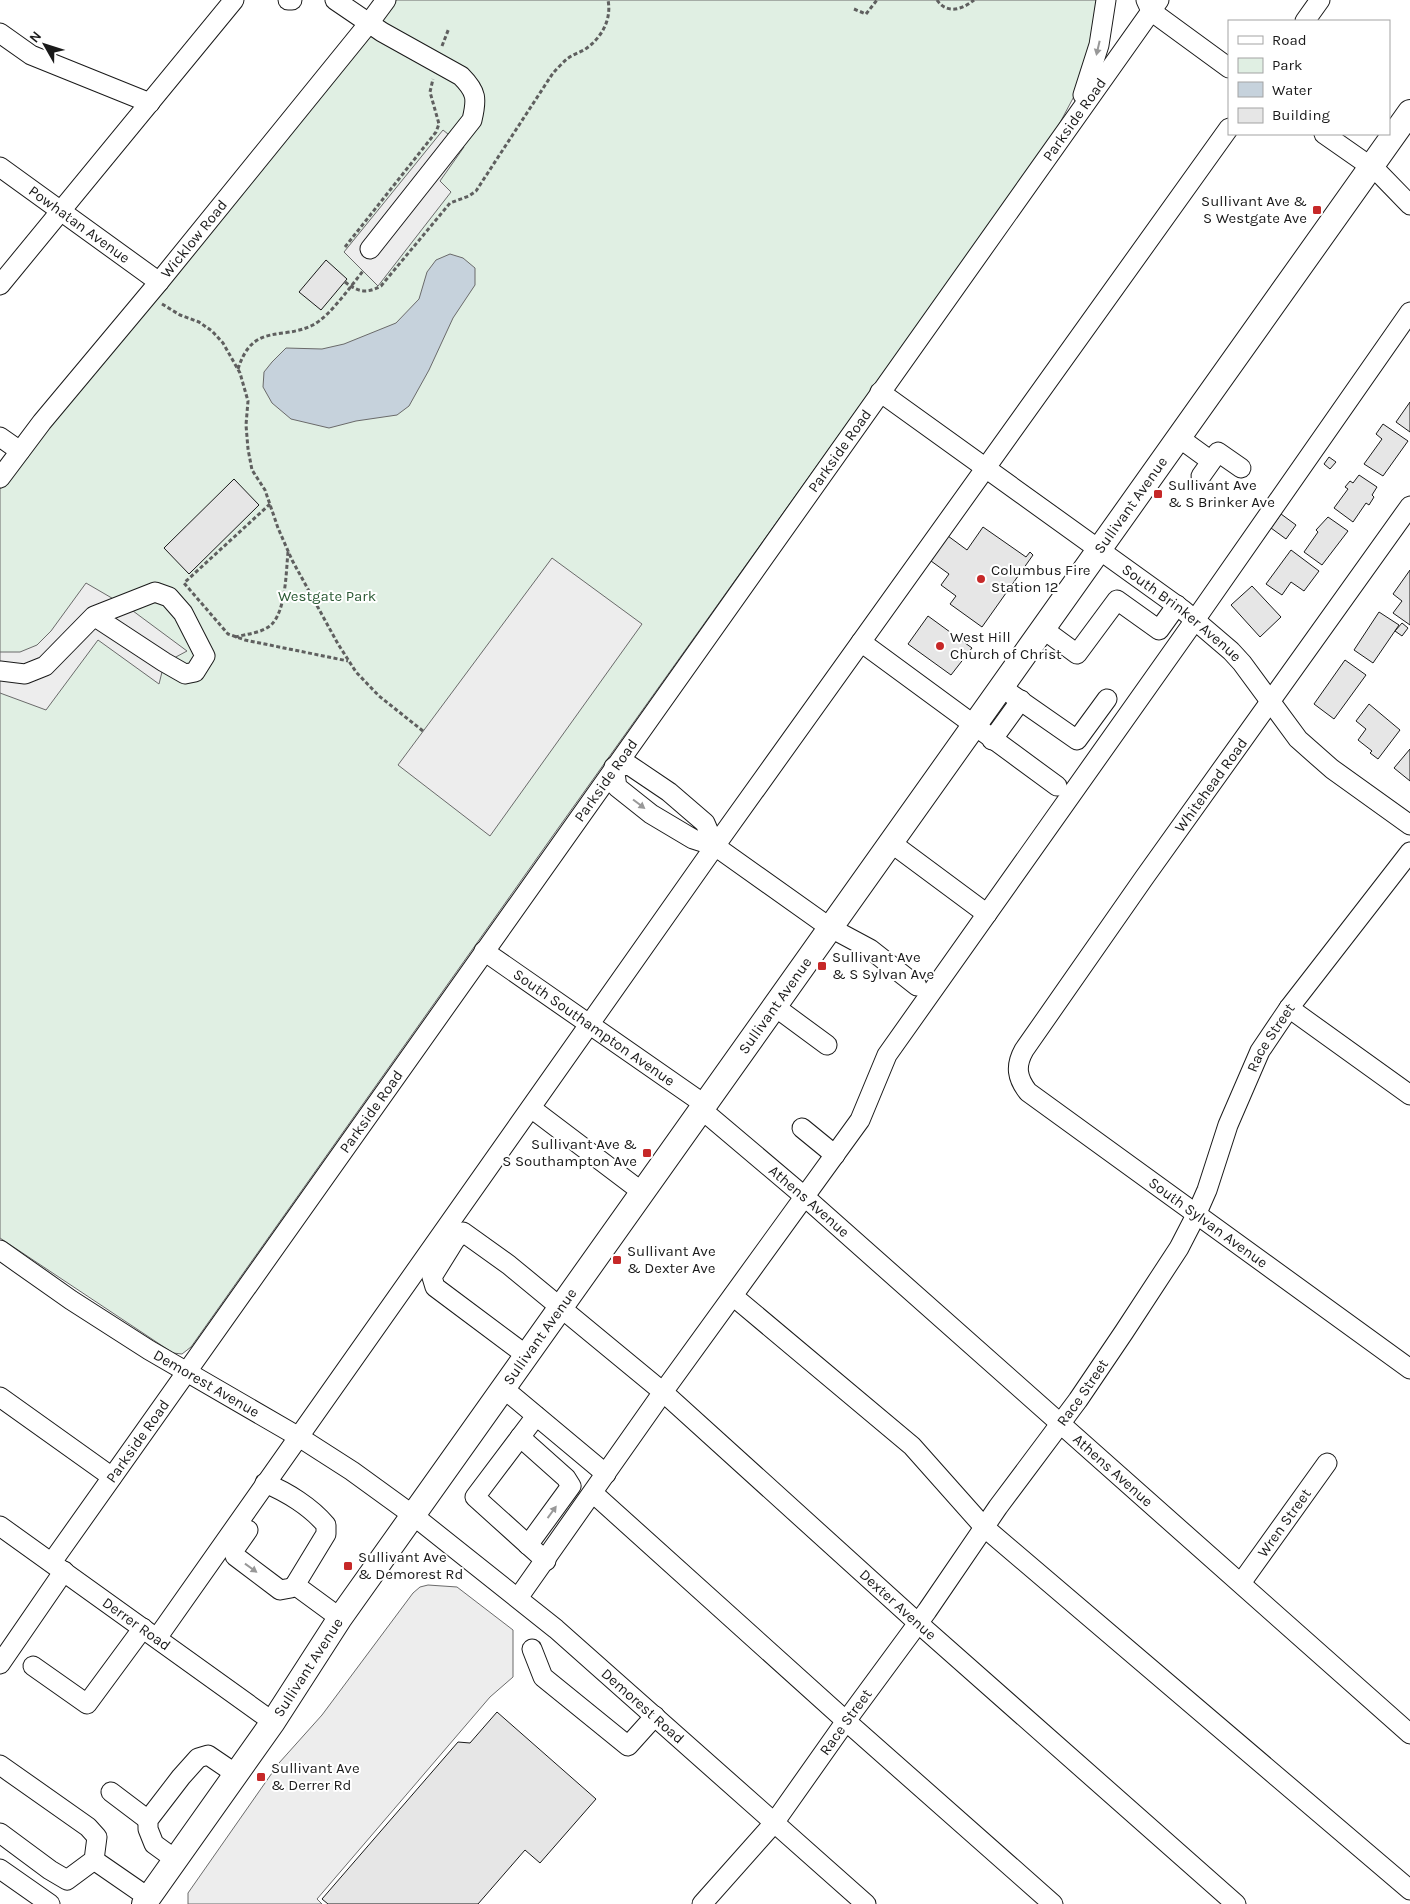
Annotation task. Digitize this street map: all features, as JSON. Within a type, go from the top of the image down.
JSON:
[{"type":"main road","name":"Sullivant Avenue","points":[[146,1901],[273,1722],[340,1618],[1410,112]]},
{"type":"street","points":[[0,285],[234,0]]},
{"type":"street","points":[[335,0],[369,23],[462,76],[471,86],[476,101],[472,120],[370,249]]},
{"type":"street","name":"Wicklow Road","points":[[0,478],[42,422],[159,282],[386,0]]},
{"type":"street","points":[[1070,125],[1093,67],[1104,22],[1106,0]]},
{"type":"street","points":[[1306,20],[1320,0]]},
{"type":"street","points":[[1152,4],[1228,67]]},
{"type":"street","name":"Parkside Road","points":[[0,1664],[112,1477],[1070,125],[1152,4]]},
{"type":"street","points":[[0,33],[31,55],[150,103]]},
{"type":"street","points":[[340,1618],[235,1556],[234,1550],[299,1437],[715,846],[1228,129]]},
{"type":"street","points":[[1325,135],[1371,166],[1410,205]]},
{"type":"street","name":"Powhatan Avenue","points":[[0,167],[159,282]]},
{"type":"street","points":[[518,1598],[546,1561],[663,1392],[860,1120],[887,1055],[1410,312]]},
{"type":"street","name":"South Brinker Avenue","points":[[880,392],[1195,620],[1236,657],[1298,739],[1332,769],[1410,824]]},
{"type":"street","points":[[0,437],[20,451]]},
{"type":"street","points":[[1178,437],[1206,469],[1218,452],[1241,468]]},
{"type":"street","name":"Whitehead Road","points":[[1017,1068],[1024,1050],[1410,506]]},
{"type":"street","points":[[0,672],[25,674],[45,666],[94,616],[156,592],[169,597],[183,613],[205,656],[195,672],[185,674],[94,616]]},
{"type":"street","points":[[1043,628],[1078,654],[1118,600],[1159,630],[1177,606]]},
{"type":"street","points":[[860,642],[1057,786]]},
{"type":"street","points":[[1001,686],[1077,740],[1107,699]]},
{"type":"street","points":[[992,740],[1021,700]]},
{"type":"street","points":[[715,846],[705,823],[669,792],[628,765],[614,767],[617,787],[651,814],[693,840],[715,846],[829,928],[870,949],[917,986]]},
{"type":"street","points":[[890,842],[987,914]]},
{"type":"street","name":"Race Street","points":[[702,1904],[774,1823],[1124,1332],[1179,1248],[1196,1214],[1207,1190],[1228,1125],[1260,1051],[1289,1008],[1410,852]]},
{"type":"street","name":"South Southampton Avenue","points":[[484,951],[703,1106]]},
{"type":"street","points":[[774,1006],[827,1045]]},
{"type":"street","points":[[1289,1008],[1410,1095]]},
{"type":"street","name":"South Sylvan Avenue","points":[[1017,1068],[1018,1078],[1028,1092],[1410,1369]]},
{"type":"street","name":"Athens Avenue","points":[[703,1106],[1410,1734]]},
{"type":"street","points":[[531,1108],[642,1192]]},
{"type":"street","points":[[802,1128],[835,1155]]},
{"type":"street","name":"Dexter Avenue","points":[[526,1355],[435,1287],[432,1277],[455,1240],[463,1232],[509,1265],[663,1392],[918,1623],[1236,1904]]},
{"type":"street","name":"Demorest Avenue","points":[[0,1250],[71,1300],[186,1372],[299,1437],[352,1471],[414,1516]]},
{"type":"street","points":[[733,1296],[912,1446],[984,1527],[1410,1890]]},
{"type":"street","points":[[504,1388],[606,1474]]},
{"type":"street","points":[[0,1397],[112,1477]]},
{"type":"street","points":[[536,1416],[475,1497],[546,1561]]},
{"type":"street","points":[[520,1437],[566,1478],[571,1486],[528,1545]]},
{"type":"street","points":[[566,1478],[582,1454]]},
{"type":"street","name":"Wren Street","points":[[1241,1583],[1327,1463]]},
{"type":"street","points":[[271,1485],[317,1514],[326,1525],[326,1534],[322,1542],[287,1587]]},
{"type":"street","points":[[33,1666],[87,1704],[150,1633],[271,1485]]},
{"type":"street","points":[[593,1493],[1053,1904]]},
{"type":"street","name":"Demorest Road","points":[[414,1516],[556,1629],[866,1904]]},
{"type":"street","name":"Derrer Road","points":[[0,1526],[273,1722]]},
{"type":"street","points":[[532,1649],[543,1677],[628,1746],[655,1716]]},
{"type":"street","points":[[176,1860],[154,1844],[148,1829],[148,1820],[198,1758],[208,1755],[236,1774]]},
{"type":"street","points":[[0,1766],[88,1828],[97,1837],[94,1860],[68,1880],[50,1870],[0,1833]]},
{"type":"street","points":[[111,1792],[148,1820]]},
{"type":"street","points":[[94,1860],[146,1901]]},
{"type":"street","points":[[0,1869],[50,1904]]},
{"type":"path","points":[[345,282],[359,291],[371,292],[381,286],[450,203],[469,196],[476,191],[553,73],[568,59],[597,39],[607,23],[610,8],[608,0]]},
{"type":"path","points":[[854,10],[866,14],[876,0]]},
{"type":"path","points":[[937,0],[940,4],[954,10],[966,7],[974,0]]},
{"type":"path","points":[[345,247],[436,132],[439,124],[430,92],[437,63],[449,28]]},
{"type":"path","points":[[238,370],[242,355],[254,343],[271,334],[300,330],[313,325],[325,315],[364,271]]},
{"type":"path","points":[[158,301],[180,315],[200,322],[223,343],[238,370],[248,401],[246,425],[252,470],[265,490],[288,552],[312,599],[356,672],[379,696],[423,732]]},
{"type":"path","points":[[270,504],[184,583],[218,625],[234,637],[349,661]]},
{"type":"path","points":[[234,637],[260,631],[272,624],[281,608],[288,552]]},
{"type":"green space","name":"Westgate Park","points":[[394,0],[1101,0],[1079,87],[1055,132],[191,1347],[182,1354],[173,1353],[0,1238],[0,489]]},
{"type":"shaded area","points":[[443,130],[464,147],[440,181],[451,192],[378,286],[344,252]]},
{"type":"shaded area","points":[[552,558],[642,624],[490,836],[398,765]]},
{"type":"shaded area","points":[[86,583],[129,608],[187,651],[174,658],[162,672],[159,684],[98,640],[46,710],[0,693],[0,652],[20,652],[37,645],[51,631]]},
{"type":"shaded area","points":[[428,1585],[457,1587],[513,1630],[513,1677],[490,1697],[317,1899],[322,1904],[188,1904],[188,1893],[279,1763],[322,1715],[413,1593],[420,1587]]},
{"type":"water","points":[[450,254],[463,258],[475,268],[475,285],[453,318],[429,370],[409,406],[397,415],[356,421],[329,428],[291,419],[272,403],[263,387],[264,372],[286,348],[322,349],[344,344],[396,323],[419,299],[427,272],[436,260]]},
{"type":"building","points":[[326,260],[347,279],[321,310],[299,292]]},
{"type":"building","points":[[1410,402],[1410,432],[1396,422]]},
{"type":"building","points":[[1383,424],[1408,441],[1383,476],[1364,464],[1382,439],[1376,434]]},
{"type":"building","points":[[1329,457],[1336,462],[1330,469],[1324,464]]},
{"type":"building","points":[[1359,475],[1377,487],[1369,505],[1366,503],[1353,522],[1334,508],[1348,489],[1345,487],[1350,481],[1353,483]]},
{"type":"building","points":[[234,479],[259,505],[189,574],[164,548]]},
{"type":"building","points":[[1281,514],[1296,525],[1286,539],[1271,528]]},
{"type":"building","points":[[1328,517],[1348,531],[1322,565],[1304,552],[1318,532],[1316,530]]},
{"type":"building","name":"Columbus Fire Station 12","points":[[983,527],[1026,557],[1030,552],[1033,555],[982,627],[950,604],[956,596],[941,585],[949,574],[931,561],[948,536],[967,550]]},
{"type":"building","points":[[1291,550],[1319,571],[1304,591],[1291,582],[1282,595],[1266,584]]},
{"type":"building","points":[[1410,570],[1410,625],[1393,613],[1402,601],[1393,594]]},
{"type":"building","points":[[1252,586],[1281,617],[1260,637],[1231,605]]},
{"type":"building","points":[[1379,612],[1399,625],[1373,663],[1354,650]]},
{"type":"building","name":"West Hill Church of Christ","points":[[928,616],[972,648],[951,675],[908,644]]},
{"type":"building","points":[[1402,623],[1408,628],[1402,636],[1395,631]]},
{"type":"building","points":[[1345,660],[1366,675],[1334,719],[1314,704]]},
{"type":"building","points":[[1369,704],[1400,730],[1378,759],[1370,753],[1372,751],[1358,740],[1366,729],[1356,721]]},
{"type":"building","points":[[1410,749],[1410,781],[1394,768]]},
{"type":"building","points":[[497,1712],[596,1799],[540,1863],[525,1850],[478,1904],[328,1904],[322,1899],[458,1742],[470,1743]]},
{"type":"place","name":"Sullivant Ave & S Westgate Ave","points":[[1317,210]]},
{"type":"place","name":"Sullivant Ave & S Brinker Ave","points":[[1158,494]]},
{"type":"place","name":"Columbus Fire Station 12","points":[[981,579]]},
{"type":"place","name":"West Hill Church of Christ","points":[[940,646]]},
{"type":"place","name":"Sullivant Ave & S Sylvan Ave","points":[[822,966]]},
{"type":"place","name":"Sullivant Ave & S Southampton Ave","points":[[647,1153]]},
{"type":"place","name":"Sullivant Ave & Dexter Ave","points":[[617,1260]]},
{"type":"place","name":"Sullivant Ave & Demorest Rd","points":[[348,1566]]},
{"type":"place","name":"Sullivant Ave & Derrer Rd","points":[[261,1777]]}]
